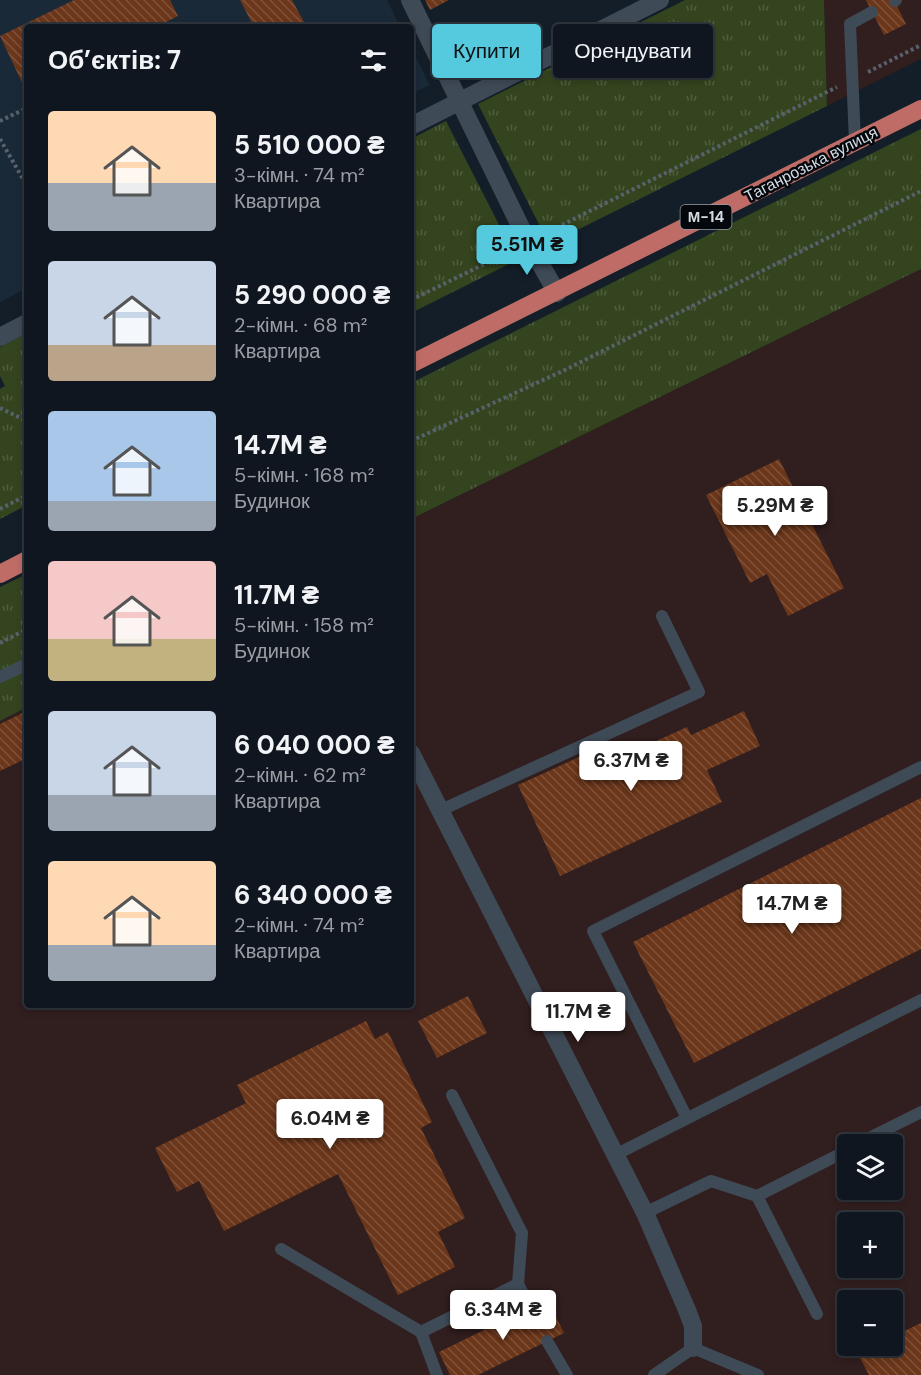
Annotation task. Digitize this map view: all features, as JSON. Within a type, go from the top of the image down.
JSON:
[{"type":"highway","name":"Таганрозька вулиця","points":[[414,363],[921,109]]},
{"type":"highway","points":[[0,574],[24,562]]},
{"type":"street","points":[[410,0],[528,242],[557,293]]},
{"type":"street","points":[[414,124],[660,0]]},
{"type":"street","points":[[0,337],[24,325]]},
{"type":"street","points":[[414,759],[645,1213],[693,1326],[693,1348]]},
{"type":"lane","points":[[855,142],[850,24],[872,12]]},
{"type":"lane","points":[[439,811],[699,692],[662,616]]},
{"type":"lane","points":[[0,677],[24,665]]},
{"type":"lane","points":[[687,1118],[593,931],[921,767]]},
{"type":"lane","points":[[615,1155],[921,1000]]},
{"type":"lane","points":[[452,1095],[522,1233],[518,1284],[530,1307]]},
{"type":"lane","points":[[877,1134],[921,1112]]},
{"type":"lane","points":[[645,1213],[711,1181],[757,1196],[837,1156]]},
{"type":"lane","points":[[757,1196],[817,1314]]},
{"type":"lane","points":[[281,1249],[421,1332],[437,1375]]},
{"type":"lane","points":[[421,1332],[518,1284]]},
{"type":"lane","points":[[547,1341],[567,1375]]},
{"type":"lane","points":[[654,1375],[693,1348],[758,1375]]},
{"type":"path","points":[[414,299],[921,45]]},
{"type":"path","points":[[0,121],[24,109]]},
{"type":"path","points":[[0,139],[24,181]]},
{"type":"path","points":[[414,440],[567,369],[921,191]]},
{"type":"path","points":[[0,408],[24,420]]},
{"type":"path","points":[[0,509],[24,497]]},
{"type":"path","points":[[0,643],[24,631]]},
{"type":"shaded area","points":[[0,0],[387,0],[399,24],[24,24],[24,290],[0,302]]},
{"type":"shaded area","points":[[824,0],[921,0],[921,59],[827,106]]},
{"type":"shaded area","points":[[414,54],[430,85],[414,93]]},
{"type":"shaded area","points":[[921,269],[921,1375],[0,1375],[0,721],[24,709],[24,1008],[414,1008],[414,518]]},
{"type":"green space","points":[[685,0],[824,0],[827,106],[549,244],[478,104],[530,78],[541,78],[541,72],[553,66],[553,78],[713,78],[713,24],[637,24]]},
{"type":"green space","points":[[446,121],[517,260],[414,312],[414,137]]},
{"type":"green space","points":[[921,129],[921,269],[414,518],[414,382]]},
{"type":"green space","points":[[24,335],[24,507],[0,519],[0,389],[5,386],[0,376],[0,347]]},
{"type":"green space","points":[[24,575],[24,709],[0,721],[0,587]]},
{"type":"building","points":[[74,0],[170,0],[178,16],[162,24],[25,24]]},
{"type":"building","points":[[240,0],[292,0],[304,22],[300,24],[252,24]]},
{"type":"building","points":[[425,0],[449,0],[430,10]]},
{"type":"building","points":[[866,0],[894,0],[906,24],[884,35]]},
{"type":"building","points":[[24,24],[24,87],[0,36]]},
{"type":"building","points":[[779,459],[844,588],[788,616],[767,574],[750,583],[706,495]]},
{"type":"building","points":[[744,711],[760,746],[707,770],[722,802],[560,876],[518,785],[601,747],[608,763],[687,727],[691,735]]},
{"type":"building","points":[[24,712],[24,759],[0,771],[0,724]]},
{"type":"building","points":[[921,798],[921,949],[694,1063],[633,942]]},
{"type":"building","points":[[468,996],[487,1033],[437,1058],[418,1021]]},
{"type":"building","points":[[366,1021],[375,1039],[388,1032],[432,1122],[421,1128],[465,1218],[438,1232],[455,1267],[398,1295],[338,1174],[224,1231],[199,1181],[177,1192],[155,1148],[246,1103],[237,1085]]},
{"type":"building","points":[[547,1299],[564,1333],[478,1375],[450,1375],[439,1352]]},
{"type":"building","points":[[921,1323],[921,1375],[869,1375],[859,1356],[903,1356],[903,1332]]}]
